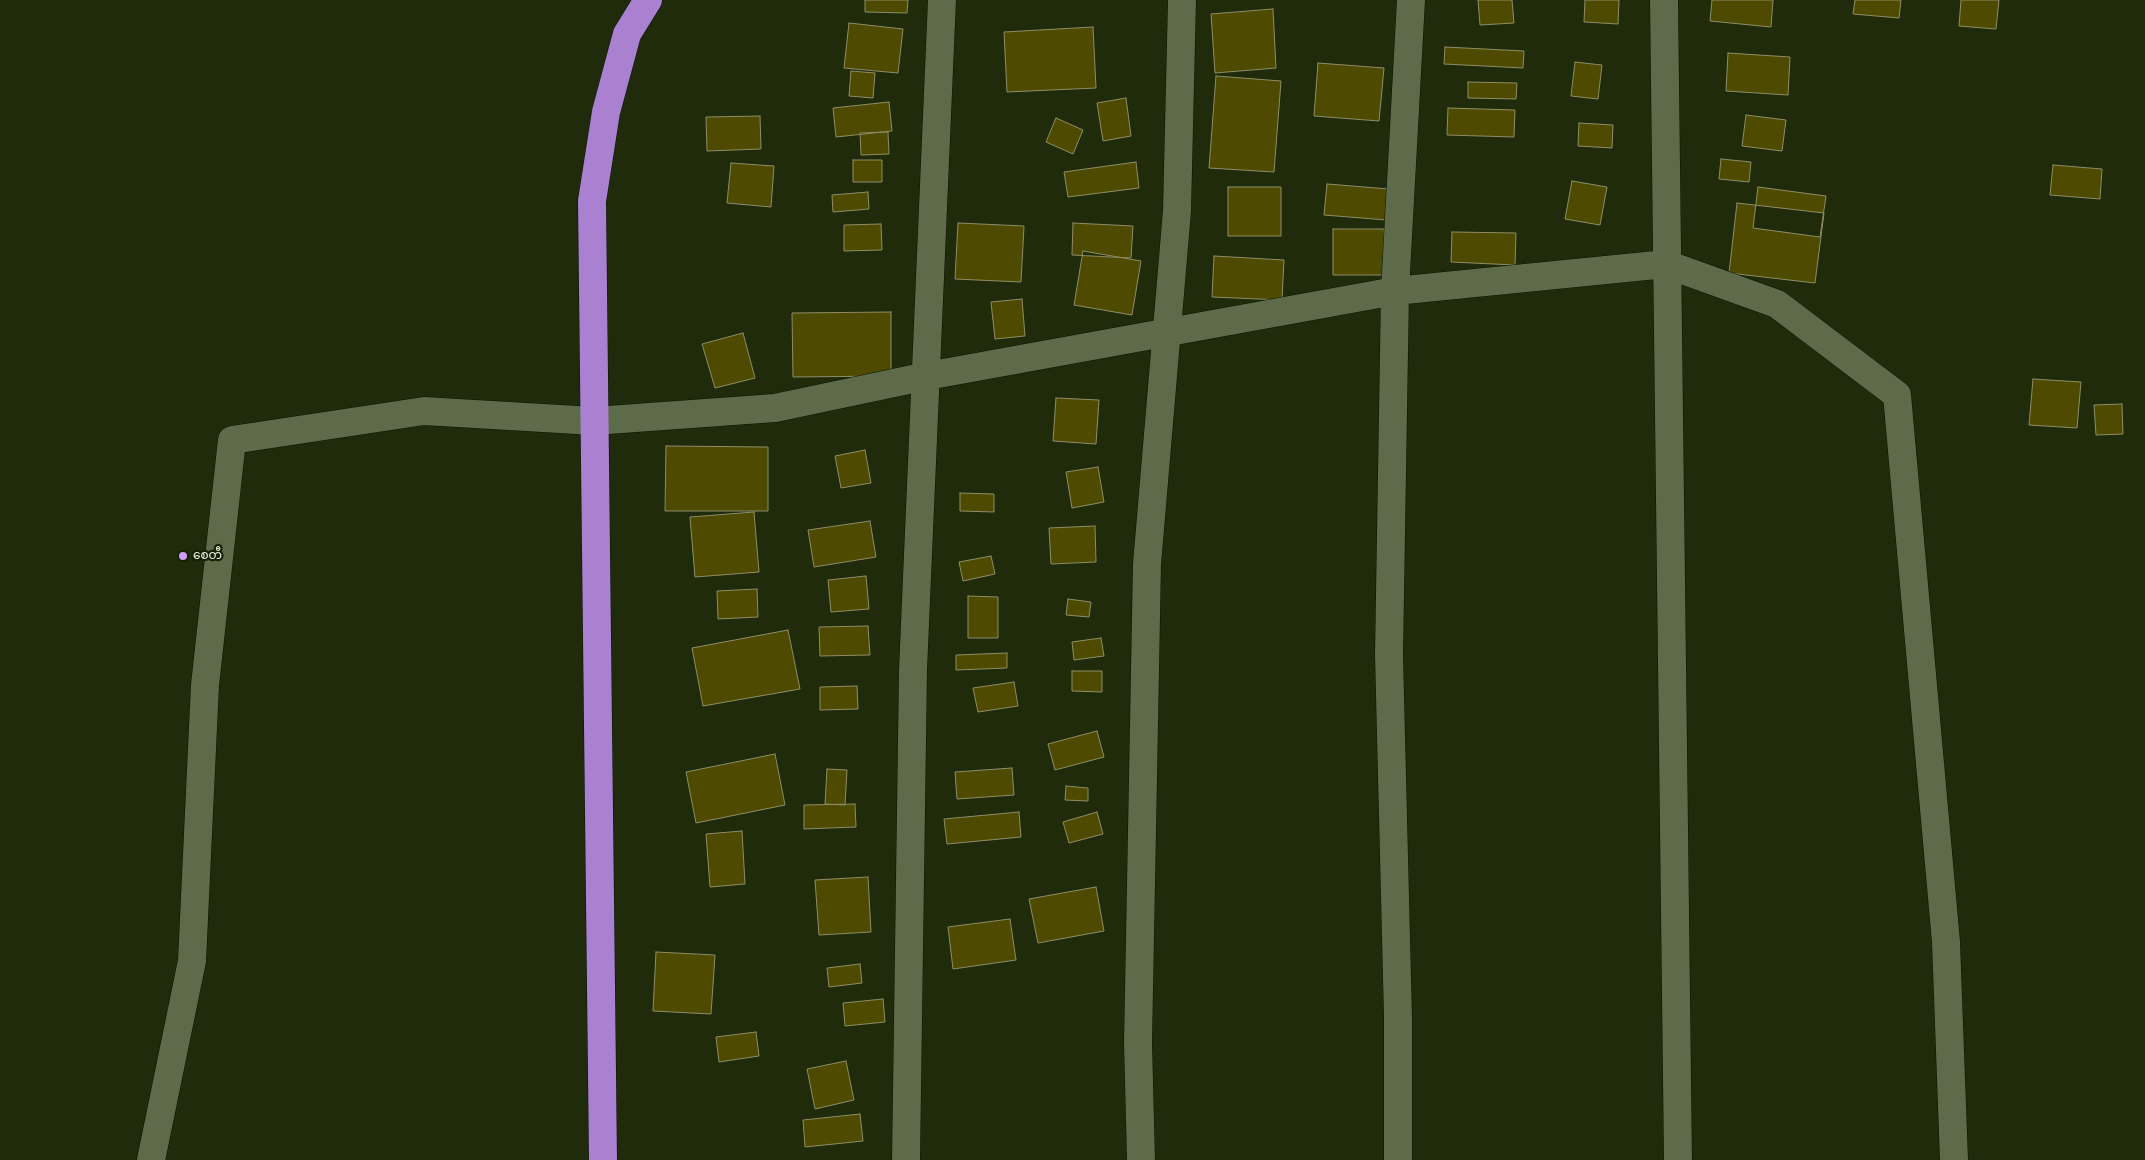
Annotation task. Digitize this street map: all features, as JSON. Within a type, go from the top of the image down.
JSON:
[{"type":"highway","points":[[603,1160],[592,200],[606,112],[627,34],[648,0]]},
{"type":"street","points":[[906,1160],[913,670],[942,0]]},
{"type":"street","points":[[1141,1160],[1138,1043],[1147,564],[1177,211],[1182,0]]},
{"type":"street","points":[[1398,1160],[1398,1018],[1389,656],[1395,291],[1411,0]]},
{"type":"street","points":[[1664,0],[1678,1160]]},
{"type":"street","points":[[151,1160],[192,960],[206,685],[232,440],[424,411],[594,421],[775,408],[927,376],[1167,334],[1395,291],[1666,264],[1777,304],[1897,395],[1946,942],[1954,1160]]},
{"type":"building","points":[[865,0],[908,0],[907,13],[865,12]]},
{"type":"building","points":[[1478,0],[1512,0],[1514,23],[1480,25]]},
{"type":"building","points":[[1585,0],[1619,0],[1618,24],[1584,22]]},
{"type":"building","points":[[1712,0],[1773,0],[1771,27],[1710,21]]},
{"type":"building","points":[[1855,0],[1901,0],[1899,18],[1853,14]]},
{"type":"building","points":[[1961,0],[1999,0],[1996,29],[1959,26]]},
{"type":"building","points":[[1273,9],[1276,68],[1215,73],[1211,14]]},
{"type":"building","points":[[849,23],[903,29],[898,73],[844,68]]},
{"type":"building","points":[[1093,27],[1096,88],[1007,92],[1004,32]]},
{"type":"building","points":[[1445,47],[1524,51],[1523,68],[1444,64]]},
{"type":"building","points":[[1728,53],[1790,57],[1788,95],[1726,91]]},
{"type":"building","points":[[1575,62],[1602,65],[1598,99],[1571,96]]},
{"type":"building","points":[[1318,63],[1384,68],[1379,121],[1314,116]]},
{"type":"building","points":[[851,71],[875,73],[873,98],[849,96]]},
{"type":"building","points":[[1216,76],[1281,81],[1274,172],[1209,168]]},
{"type":"building","points":[[1468,82],[1517,83],[1516,99],[1468,98]]},
{"type":"building","points":[[1126,98],[1131,136],[1103,141],[1097,103]]},
{"type":"building","points":[[889,102],[892,131],[836,137],[833,108]]},
{"type":"building","points":[[1448,108],[1515,110],[1514,137],[1447,135]]},
{"type":"building","points":[[1746,115],[1786,120],[1782,151],[1742,146]]},
{"type":"building","points":[[760,116],[761,149],[707,151],[706,117]]},
{"type":"building","points":[[1056,118],[1083,130],[1073,154],[1046,142]]},
{"type":"building","points":[[1579,123],[1613,125],[1612,148],[1578,146]]},
{"type":"building","points":[[888,132],[889,154],[861,155],[860,133]]},
{"type":"building","points":[[1721,159],[1751,162],[1749,182],[1719,179]]},
{"type":"building","points":[[853,160],[882,160],[882,182],[853,182]]},
{"type":"building","points":[[1136,162],[1139,188],[1068,197],[1064,172]]},
{"type":"building","points":[[731,163],[774,166],[771,207],[727,203]]},
{"type":"building","points":[[2053,165],[2102,169],[2100,199],[2050,195]]},
{"type":"building","points":[[1572,181],[1607,187],[1600,225],[1565,219]]},
{"type":"building","points":[[1327,184],[1389,189],[1386,220],[1324,215]]},
{"type":"building","points":[[1228,187],[1281,187],[1281,236],[1228,236]]},
{"type":"building","points":[[1758,187],[1826,196],[1820,237],[1753,228]]},
{"type":"building","points":[[868,192],[869,209],[833,212],[832,195]]},
{"type":"building","points":[[1737,203],[1824,213],[1815,283],[1729,273]]},
{"type":"building","points":[[958,223],[1024,226],[1021,282],[955,279]]},
{"type":"building","points":[[1073,223],[1133,226],[1131,258],[1072,255]]},
{"type":"building","points":[[881,224],[882,250],[844,251],[844,225]]},
{"type":"building","points":[[1333,229],[1384,229],[1385,275],[1333,275]]},
{"type":"building","points":[[1452,232],[1516,233],[1515,265],[1451,262]]},
{"type":"building","points":[[1083,251],[1141,261],[1132,315],[1074,305]]},
{"type":"building","points":[[1214,256],[1284,260],[1282,300],[1212,297]]},
{"type":"building","points":[[1022,299],[1025,336],[995,339],[991,302]]},
{"type":"building","points":[[891,312],[891,376],[793,377],[792,313]]},
{"type":"building","points":[[743,333],[755,378],[715,388],[702,344]]},
{"type":"building","points":[[2033,379],[2081,382],[2077,428],[2029,425]]},
{"type":"building","points":[[1056,398],[1099,400],[1096,444],[1053,441]]},
{"type":"building","points":[[2122,404],[2123,434],[2096,435],[2094,405]]},
{"type":"building","points":[[666,446],[768,447],[768,511],[665,511]]},
{"type":"building","points":[[865,450],[871,483],[841,488],[835,456]]},
{"type":"building","points":[[1098,467],[1104,502],[1072,508],[1066,472]]},
{"type":"building","points":[[960,493],[994,494],[994,512],[960,511]]},
{"type":"building","points":[[754,512],[759,572],[695,577],[690,517]]},
{"type":"building","points":[[870,521],[876,557],[814,567],[808,530]]},
{"type":"building","points":[[1095,526],[1096,562],[1051,564],[1049,528]]},
{"type":"building","points":[[991,556],[995,574],[963,581],[959,562]]},
{"type":"building","points":[[866,576],[869,609],[831,612],[828,580]]},
{"type":"building","points":[[757,589],[758,617],[718,619],[717,591]]},
{"type":"building","points":[[968,596],[998,597],[998,638],[968,638]]},
{"type":"building","points":[[1068,599],[1091,602],[1089,617],[1066,615]]},
{"type":"building","points":[[868,626],[870,655],[820,656],[819,627]]},
{"type":"building","points":[[788,630],[800,689],[703,706],[692,648]]},
{"type":"building","points":[[1101,638],[1104,656],[1074,660],[1072,642]]},
{"type":"building","points":[[1007,653],[1007,668],[956,670],[956,655]]},
{"type":"building","points":[[1072,671],[1102,671],[1102,692],[1072,691]]},
{"type":"building","points":[[1014,682],[1018,706],[978,712],[973,688]]},
{"type":"building","points":[[857,686],[858,709],[820,710],[820,687]]},
{"type":"building","points":[[1097,731],[1104,757],[1055,770],[1048,744]]},
{"type":"building","points":[[775,754],[785,805],[696,823],[686,772]]},
{"type":"building","points":[[1012,768],[1014,795],[957,799],[955,772]]},
{"type":"building","points":[[827,769],[847,770],[845,805],[825,804]]},
{"type":"building","points":[[1066,786],[1088,788],[1088,801],[1065,800]]},
{"type":"building","points":[[855,804],[856,827],[804,829],[804,805]]},
{"type":"building","points":[[1019,812],[1021,837],[947,844],[944,819]]},
{"type":"building","points":[[1097,812],[1103,834],[1069,843],[1063,822]]},
{"type":"building","points":[[742,831],[745,884],[710,887],[706,834]]},
{"type":"building","points":[[868,877],[871,932],[819,935],[815,880]]},
{"type":"building","points":[[1096,887],[1104,931],[1038,943],[1029,899]]},
{"type":"building","points":[[1010,919],[1016,960],[953,969],[948,927]]},
{"type":"building","points":[[656,952],[715,955],[711,1014],[653,1011]]},
{"type":"building","points":[[860,964],[862,983],[829,987],[827,968]]},
{"type":"building","points":[[883,999],[885,1022],[845,1026],[843,1003]]},
{"type":"building","points":[[756,1032],[759,1056],[719,1062],[716,1037]]},
{"type":"building","points":[[846,1061],[854,1100],[815,1109],[807,1069]]},
{"type":"building","points":[[860,1114],[863,1141],[805,1147],[803,1120]]},
{"type":"place","name":"စေတီ","points":[[183,556]]}]
